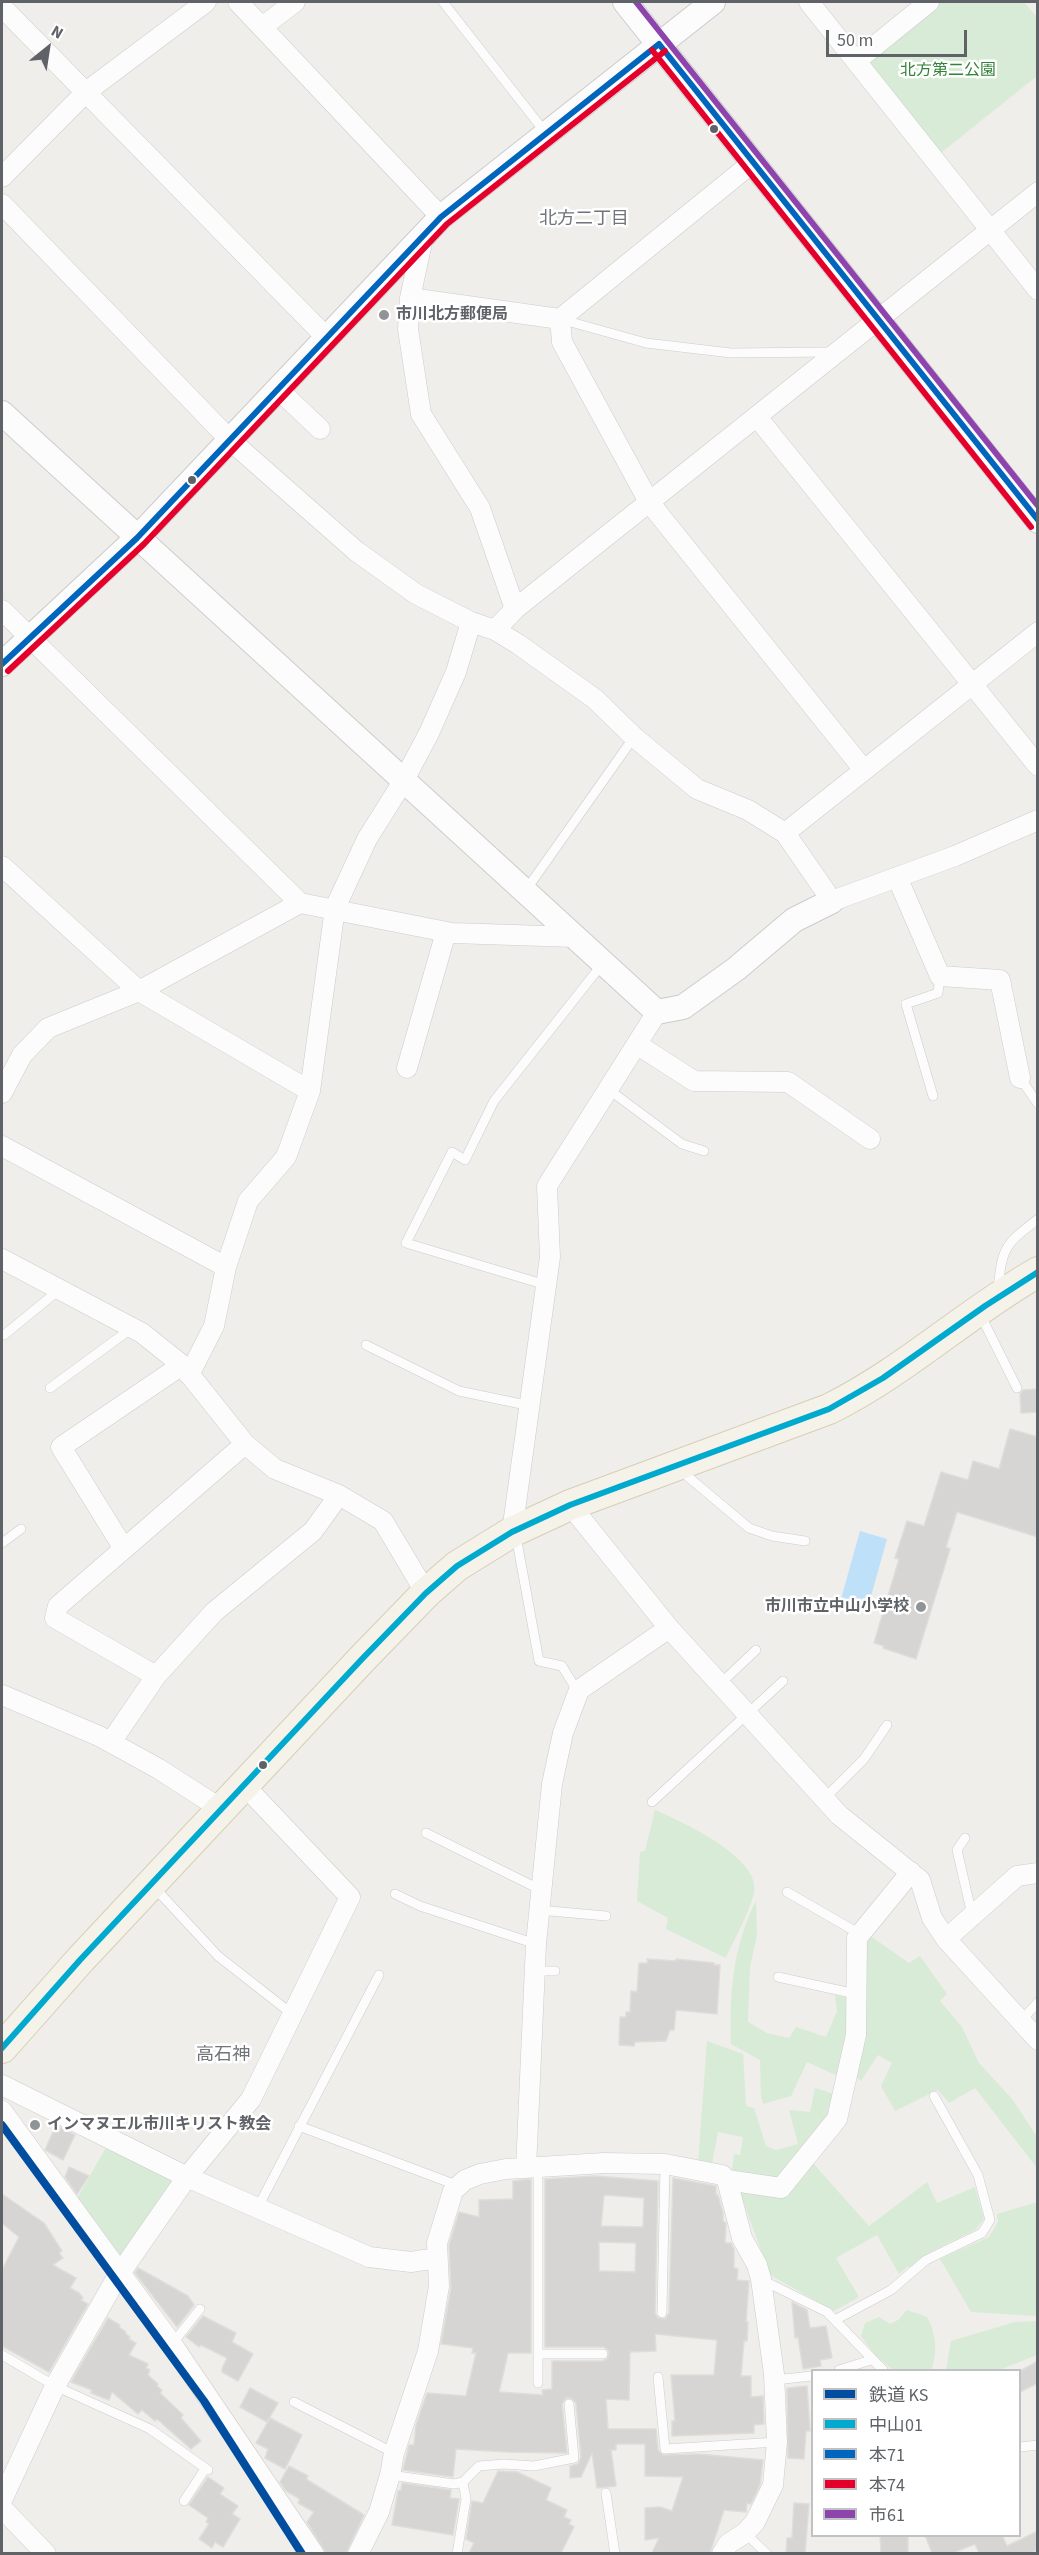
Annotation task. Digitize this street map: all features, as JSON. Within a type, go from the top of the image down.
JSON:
[{"type":"main road","points":[[2,2048],[80,1960],[153,1885],[221,1809],[426,1593],[457,1566],[513,1532],[570,1505],[829,1408],[856,1395],[878,1382],[987,1302],[1038,1272]]},
{"type":"street","points":[[2,177],[86,92],[206,2]]},
{"type":"street","points":[[238,2],[441,217]]},
{"type":"street","points":[[262,27],[295,2]]},
{"type":"street","points":[[625,2],[1038,521]]},
{"type":"street","points":[[2,664],[137,538],[441,217],[712,2]]},
{"type":"street","points":[[809,2],[1038,290]]},
{"type":"street","points":[[856,61],[929,2]]},
{"type":"street","points":[[2,7],[327,339]]},
{"type":"street","points":[[410,298],[560,319],[752,164]]},
{"type":"street","points":[[495,630],[515,609],[1038,192]]},
{"type":"street","points":[[2,204],[231,441],[356,551],[416,594],[471,622],[495,630],[595,699],[634,737],[697,789],[748,810],[785,833],[832,901]]},
{"type":"street","points":[[423,238],[410,298],[408,328],[421,414],[480,508],[515,609]]},
{"type":"street","points":[[560,319],[562,342],[649,502],[864,770]]},
{"type":"street","points":[[279,390],[320,429]]},
{"type":"street","points":[[2,413],[657,1012]]},
{"type":"street","points":[[757,417],[1038,766]]},
{"type":"street","points":[[2,610],[300,903],[335,908],[446,932],[575,937]]},
{"type":"street","points":[[124,1549],[60,1448],[186,1370],[214,1326],[226,1267],[248,1201],[286,1157],[310,1091],[335,908],[367,839],[404,780],[449,689],[471,622]]},
{"type":"street","points":[[785,833],[1038,632]]},
{"type":"street","points":[[513,1532],[550,1257],[548,1186],[657,1012],[683,1007],[736,969],[794,920],[832,901],[955,856],[1038,820]]},
{"type":"street","points":[[2,866],[139,991],[310,1091]]},
{"type":"street","points":[[897,877],[940,976],[1000,980],[1020,1078]]},
{"type":"street","points":[[2,1093],[22,1055],[48,1028],[139,991],[300,903]]},
{"type":"street","points":[[407,1068],[446,932]]},
{"type":"street","points":[[638,1045],[694,1081],[788,1082],[870,1139]]},
{"type":"street","points":[[2,1146],[226,1267]]},
{"type":"street","points":[[2,1259],[132,1328],[186,1370],[245,1444],[275,1469],[339,1495],[383,1521],[426,1593]]},
{"type":"street","points":[[156,1676],[55,1618],[58,1606],[245,1444]]},
{"type":"street","points":[[111,1742],[156,1676],[214,1612],[313,1531],[339,1495]]},
{"type":"street","points":[[570,1505],[669,1628],[839,1815],[920,1880],[932,1918],[946,1939],[1038,2040]]},
{"type":"street","points":[[532,2168],[534,1971],[552,1784],[563,1733],[578,1692],[669,1628]]},
{"type":"street","points":[[2,1695],[111,1742],[159,1769],[221,1809]]},
{"type":"street","points":[[2,2500],[55,2386],[121,2273],[187,2177],[251,2099],[350,1897],[244,1785]]},
{"type":"street","points":[[358,2553],[379,2512],[394,2453],[428,2351],[439,2286],[437,2243],[453,2192],[465,2180],[480,2174],[604,2163],[665,2164],[716,2173],[727,2180],[781,2188],[837,2119],[856,2035],[857,1938],[911,1872]]},
{"type":"street","points":[[946,1939],[1017,1876],[1038,1873]]},
{"type":"street","points":[[2,2085],[187,2177],[369,2257],[411,2262],[436,2258]]},
{"type":"street","points":[[2,2111],[172,2344],[314,2553]]},
{"type":"street","points":[[722,2553],[728,2544],[745,2533],[755,2522],[773,2485],[777,2442],[774,2380],[760,2279],[757,2265],[742,2238],[727,2180]]},
{"type":"street","points":[[2,2508],[46,2553]]},
{"type":"lane","points":[[443,2],[547,134]]},
{"type":"lane","points":[[560,319],[646,343],[720,352],[839,352]]},
{"type":"lane","points":[[525,892],[634,737]]},
{"type":"lane","points":[[546,1285],[406,1243],[452,1152],[465,1160],[494,1101],[603,963]]},
{"type":"lane","points":[[933,1096],[906,1004],[938,993],[940,976]]},
{"type":"lane","points":[[1020,1078],[1038,1104]]},
{"type":"lane","points":[[608,1089],[682,1144],[704,1151]]},
{"type":"lane","points":[[1017,1388],[987,1302],[1002,1257],[1014,1237],[1038,1219]]},
{"type":"lane","points":[[4,1335],[59,1290]]},
{"type":"lane","points":[[50,1388],[132,1328]]},
{"type":"lane","points":[[366,1345],[459,1391],[531,1406]]},
{"type":"lane","points":[[676,1466],[749,1528],[772,1536],[805,1541]]},
{"type":"lane","points":[[2,1543],[21,1529]]},
{"type":"lane","points":[[513,1532],[539,1661],[562,1666],[578,1692]]},
{"type":"lane","points":[[720,1684],[756,1650]]},
{"type":"lane","points":[[651,1802],[749,1715],[783,1681]]},
{"type":"lane","points":[[825,1799],[864,1759],[887,1725]]},
{"type":"lane","points":[[426,1833],[541,1890]]},
{"type":"lane","points":[[964,1838],[957,1850],[972,1915]]},
{"type":"lane","points":[[153,1885],[218,1956],[292,2014]]},
{"type":"lane","points":[[787,1892],[860,1934]]},
{"type":"lane","points":[[395,1894],[420,1906],[536,1944]]},
{"type":"lane","points":[[539,1910],[606,1916]]},
{"type":"lane","points":[[534,1971],[555,1971]]},
{"type":"lane","points":[[258,2207],[379,1975]]},
{"type":"lane","points":[[778,1977],[856,1994]]},
{"type":"lane","points":[[1022,2020],[1038,2002]]},
{"type":"lane","points":[[835,2320],[891,2290],[926,2260],[982,2233],[990,2220],[978,2175],[934,2096]]},
{"type":"lane","points":[[299,2126],[459,2186]]},
{"type":"lane","points":[[662,2313],[665,2164]]},
{"type":"lane","points":[[532,2168],[538,2383]]},
{"type":"lane","points":[[760,2279],[827,2312],[882,2369]]},
{"type":"lane","points":[[172,2344],[200,2309]]},
{"type":"lane","points":[[537,2354],[603,2354]]},
{"type":"lane","points":[[2,2355],[55,2386],[150,2429],[206,2469],[184,2501]]},
{"type":"lane","points":[[842,2369],[871,2360]]},
{"type":"lane","points":[[774,2380],[811,2376]]},
{"type":"lane","points":[[658,2378],[665,2449],[777,2442]]},
{"type":"lane","points":[[294,2402],[394,2453]]},
{"type":"lane","points":[[390,2475],[454,2484],[463,2482],[479,2466],[504,2464],[534,2466],[574,2458],[569,2404]]},
{"type":"lane","points":[[1021,2447],[1038,2445]]},
{"type":"lane","points":[[457,2553],[466,2499],[463,2482]]},
{"type":"lane","points":[[606,2493],[615,2553]]},
{"type":"lane","points":[[745,2533],[767,2553]]},
{"type":"green space","name":"北方第二公園","points":[[937,2],[1024,2],[1037,17],[1037,76],[937,156],[863,62]]},
{"type":"green space","points":[[655,1810],[700,1832],[733,1854],[746,1867],[753,1880],[752,1901],[726,1958],[666,1929],[668,1918],[637,1901],[640,1852],[645,1851]]},
{"type":"green space","points":[[756,1901],[757,1936],[750,1966],[748,2022],[767,2033],[789,2038],[796,2027],[826,2037],[837,2011],[835,1995],[848,1998],[848,2031],[840,2077],[807,2062],[791,2096],[763,2104],[760,2060],[731,2044],[732,1989],[737,1953]]},
{"type":"green space","points":[[869,1935],[909,1963],[920,1956],[947,1994],[940,2001],[962,2027],[979,2063],[1013,2100],[1037,2137],[1037,2168],[975,2088],[949,2103],[938,2090],[895,2111],[881,2086],[892,2063],[878,2055],[861,2081],[855,2077],[864,1943]]},
{"type":"green space","points":[[707,2041],[743,2054],[746,2106],[754,2108],[766,2146],[776,2150],[798,2144],[789,2110],[810,2112],[815,2088],[834,2094],[831,2117],[778,2180],[732,2170],[734,2154],[740,2155],[743,2137],[718,2132],[712,2164],[698,2163]]},
{"type":"green space","points":[[108,2144],[170,2175],[175,2183],[118,2261],[74,2204]]},
{"type":"green space","points":[[811,2161],[869,2226],[927,2182],[937,2203],[975,2187],[984,2219],[975,2230],[928,2253],[912,2267],[907,2267],[899,2274],[877,2235],[836,2258],[859,2297],[834,2311],[770,2275],[738,2187],[785,2195]]},
{"type":"green space","points":[[1037,2202],[1037,2316],[971,2312],[940,2259],[989,2237],[998,2222],[997,2214]]},
{"type":"green space","points":[[907,2310],[927,2317],[934,2336],[935,2351],[931,2369],[892,2369],[875,2355],[861,2336],[865,2323],[879,2317],[890,2324],[898,2320]]},
{"type":"green space","points":[[1037,2321],[1037,2355],[1002,2369],[946,2369],[951,2341],[1015,2322]]},
{"type":"water","points":[[860,1531],[887,1539],[868,1607],[841,1599]]},
{"type":"building","points":[[1038,1389],[1038,1412],[1021,1413],[1020,1394],[1023,1390]]},
{"type":"building","points":[[1010,1429],[1038,1437],[1038,1537],[957,1512],[946,1547],[950,1549],[916,1659],[874,1643],[899,1559],[895,1558],[907,1521],[924,1526],[941,1472],[968,1480],[973,1461],[999,1469]]},
{"type":"building","points":[[647,1959],[676,1961],[676,1959],[720,1965],[717,2014],[676,2010],[674,2030],[670,2030],[666,2041],[635,2042],[634,2046],[619,2045],[620,2017],[626,2017],[626,2012],[630,2012],[631,1991],[637,1992],[639,1963],[648,1963]]},
{"type":"building","points":[[56,2125],[75,2135],[63,2160],[45,2150]]},
{"type":"building","points":[[69,2167],[89,2176],[77,2194],[65,2177]]},
{"type":"building","points":[[595,2176],[658,2181],[655,2313],[658,2318],[665,2319],[669,2313],[673,2178],[716,2186],[723,2221],[726,2223],[725,2243],[731,2243],[734,2249],[734,2268],[738,2269],[737,2280],[749,2281],[747,2341],[744,2341],[741,2376],[751,2376],[751,2397],[763,2396],[764,2424],[754,2425],[754,2433],[672,2436],[672,2421],[675,2421],[671,2375],[714,2375],[717,2340],[655,2334],[656,2351],[630,2352],[629,2400],[606,2399],[608,2429],[656,2429],[658,2450],[663,2455],[699,2454],[763,2460],[760,2485],[751,2504],[747,2503],[746,2512],[724,2510],[710,2553],[652,2553],[659,2538],[645,2540],[645,2508],[660,2507],[672,2511],[683,2477],[645,2476],[645,2444],[616,2444],[616,2450],[611,2450],[616,2486],[597,2488],[592,2453],[581,2477],[570,2478],[570,2466],[578,2464],[581,2457],[576,2403],[571,2398],[566,2398],[562,2404],[567,2453],[456,2449],[453,2477],[403,2470],[409,2445],[414,2445],[416,2425],[427,2393],[466,2396],[476,2353],[472,2353],[473,2348],[441,2344],[451,2288],[449,2245],[459,2212],[479,2217],[479,2200],[513,2199],[513,2181],[531,2179],[531,2353],[508,2353],[499,2392],[543,2395],[542,2390],[552,2389],[552,2361],[603,2361],[608,2358],[609,2351],[604,2347],[545,2347],[545,2179]],"holes":[[[604,2195],[644,2198],[643,2227],[601,2226]],[[599,2242],[636,2243],[635,2272],[599,2271]]]},
{"type":"building","points":[[2,2194],[44,2223],[62,2251],[59,2253],[63,2258],[53,2265],[76,2278],[70,2288],[79,2293],[83,2298],[81,2300],[88,2304],[49,2372],[2,2346],[2,2270],[19,2237],[2,2223]]},
{"type":"building","points":[[138,2268],[188,2296],[194,2305],[177,2327],[135,2273]]},
{"type":"building","points":[[792,2302],[807,2310],[810,2328],[826,2326],[832,2358],[820,2360],[821,2366],[803,2369],[798,2337],[795,2338]]},
{"type":"building","points":[[203,2316],[236,2333],[232,2342],[253,2354],[238,2381],[222,2372],[227,2358],[201,2345],[199,2347],[186,2337]]},
{"type":"building","points":[[108,2318],[120,2325],[119,2327],[130,2337],[129,2339],[136,2343],[129,2355],[148,2364],[146,2368],[150,2370],[148,2375],[162,2390],[160,2393],[183,2415],[181,2418],[201,2441],[191,2449],[157,2419],[155,2421],[142,2410],[138,2414],[112,2392],[109,2400],[71,2382]]},
{"type":"building","points":[[1038,2361],[1038,2383],[1021,2392],[1021,2370]]},
{"type":"building","points":[[807,2386],[810,2431],[806,2431],[804,2459],[788,2458],[787,2388]]},
{"type":"building","points":[[250,2388],[278,2403],[267,2422],[240,2407]]},
{"type":"building","points":[[270,2418],[302,2435],[285,2469],[265,2458],[268,2449],[256,2443]]},
{"type":"building","points":[[289,2466],[308,2476],[306,2479],[364,2515],[346,2553],[326,2553],[307,2522],[314,2512],[298,2503],[300,2499],[286,2491],[280,2482]]},
{"type":"building","points":[[498,2471],[517,2472],[551,2488],[546,2500],[567,2510],[564,2517],[571,2520],[569,2524],[574,2527],[561,2553],[469,2553],[474,2543],[466,2539],[472,2501],[483,2503]]},
{"type":"building","points":[[208,2477],[224,2488],[220,2494],[238,2506],[232,2514],[240,2519],[223,2547],[215,2542],[212,2548],[199,2539],[209,2524],[206,2522],[208,2518],[189,2505]]},
{"type":"building","points":[[402,2483],[451,2490],[450,2498],[459,2499],[453,2535],[392,2525],[398,2491],[401,2490]]},
{"type":"building","points":[[794,2503],[809,2504],[805,2553],[786,2553],[787,2538],[792,2538]]},
{"type":"building","points":[[1038,2531],[1038,2550],[1030,2553],[979,2553],[975,2544],[953,2553],[932,2553],[926,2537],[1003,2537],[1007,2546]]},
{"type":"building","points":[[880,2537],[908,2537],[908,2553],[881,2553]]},
{"type":"rail line","name":"KS","points":[[2,2125],[204,2401],[302,2554]]},
{"type":"transit line","name":"市61","points":[[636,2],[1038,506]]},
{"type":"transit line","name":"本71","points":[[659,44],[1038,520]]},
{"type":"transit line","name":"本71","points":[[2,664],[137,538],[441,217],[659,44]]},
{"type":"transit line","name":"本74","points":[[652,50],[1031,527]]},
{"type":"transit line","name":"本74","points":[[8,671],[144,544],[447,224],[665,51]]},
{"type":"transit line","name":"中山01","points":[[2,2048],[80,1960],[362,1659],[426,1593],[457,1566],[512,1532],[570,1505],[829,1409],[883,1378],[985,1306],[1038,1272]]},
{"type":"place","name":"市川北方郵便局","points":[[384,315]]},
{"type":"place","name":"市川市立中山小学校","points":[[921,1607]]},
{"type":"place","name":"インマヌエル市川キリスト教会","points":[[35,2125]]},
{"type":"district","name":"北方二丁目","points":[[584,220]]},
{"type":"district","name":"高石神","points":[[223,2056]]}]
